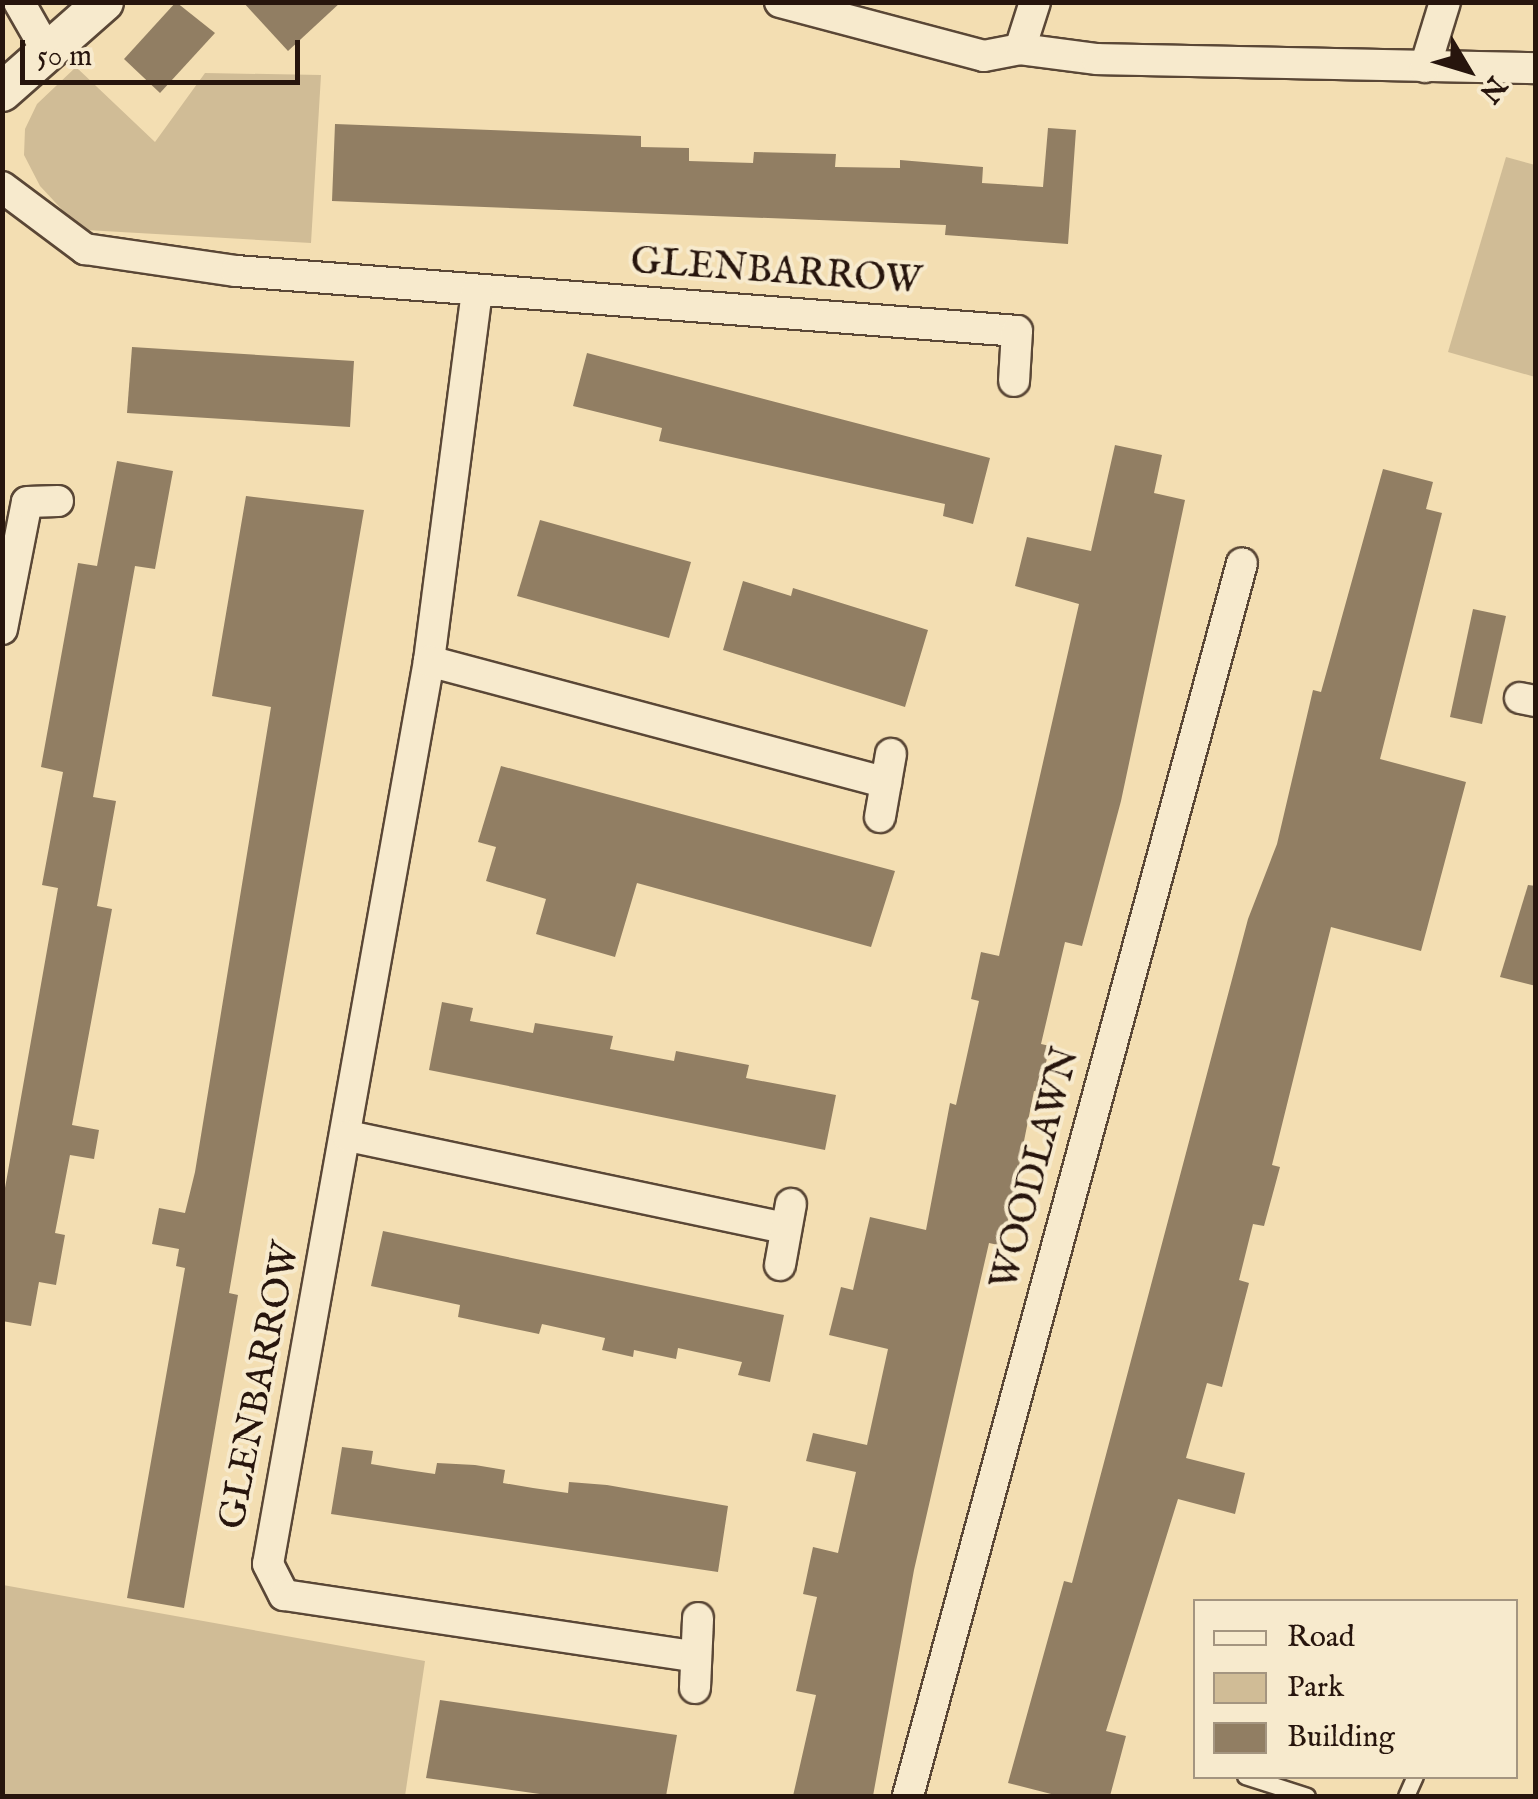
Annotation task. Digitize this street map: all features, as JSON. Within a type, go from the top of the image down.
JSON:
[{"type":"street","points":[[18,2],[48,51]]},
{"type":"street","points":[[2,92],[104,2]]},
{"type":"street","points":[[780,2],[984,56],[1020,50],[1097,59],[1536,68]]},
{"type":"street","points":[[1020,50],[1035,2]]},
{"type":"street","points":[[1425,67],[1445,2]]},
{"type":"street","name":"GLENBARROW","points":[[2,187],[85,248],[236,272],[1017,330],[1014,381]]},
{"type":"street","name":"GLENBARROW","points":[[477,291],[428,661],[348,1136],[268,1564],[284,1595],[694,1656]]},
{"type":"street","points":[[2,629],[27,502],[58,502]]},
{"type":"street","name":"WOODLAWN","points":[[908,1796],[1242,563]]},
{"type":"street","points":[[428,661],[888,768],[880,817]]},
{"type":"street","points":[[348,1136],[788,1216],[780,1265]]},
{"type":"street","points":[[696,1688],[698,1618]]},
{"type":"lane","points":[[1254,1779],[1307,1796]]},
{"type":"green space","points":[[76,67],[155,142],[205,73],[321,75],[311,243],[86,230],[40,186],[24,155],[25,129],[37,104]]},
{"type":"green space","points":[[1506,157],[1535,165],[1535,377],[1448,352]]},
{"type":"green space","points":[[3,1585],[425,1661],[405,1796],[3,1796]]},
{"type":"building","points":[[176,2],[215,33],[160,93],[124,59]]},
{"type":"building","points":[[243,2],[341,2],[288,51]]},
{"type":"building","points":[[335,124],[641,136],[641,147],[689,148],[689,161],[753,163],[754,152],[836,154],[835,167],[900,168],[900,160],[983,167],[982,183],[1043,187],[1048,128],[1076,130],[1068,244],[945,235],[946,225],[332,201]]},
{"type":"building","points":[[132,347],[354,361],[350,427],[127,413]]},
{"type":"building","points":[[587,353],[990,458],[973,524],[943,516],[945,504],[659,441],[662,428],[573,406]]},
{"type":"building","points":[[1115,445],[1162,455],[1154,493],[1185,500],[1121,801],[1082,946],[1065,942],[1041,1044],[1050,1046],[1039,1092],[1034,1091],[1003,1246],[989,1243],[914,1570],[873,1796],[793,1796],[816,1695],[796,1691],[817,1597],[803,1594],[813,1547],[838,1553],[856,1472],[806,1461],[813,1433],[867,1445],[888,1349],[829,1335],[841,1287],[853,1290],[870,1217],[926,1230],[950,1103],[956,1105],[979,1001],[971,999],[981,952],[999,956],[1079,604],[1015,586],[1027,537],[1091,551]]},
{"type":"building","points":[[117,461],[173,471],[155,569],[135,566],[93,797],[116,801],[97,906],[112,909],[72,1125],[99,1130],[94,1159],[70,1155],[55,1233],[65,1235],[56,1285],[39,1282],[31,1326],[2,1321],[2,1205],[58,888],[42,885],[63,772],[41,767],[78,563],[97,566]]},
{"type":"building","points":[[1383,469],[1433,482],[1426,509],[1442,513],[1380,759],[1466,782],[1421,951],[1331,927],[1272,1165],[1280,1167],[1264,1226],[1253,1224],[1239,1280],[1249,1283],[1222,1387],[1207,1383],[1186,1458],[1245,1473],[1235,1514],[1178,1499],[1106,1731],[1126,1736],[1110,1796],[1059,1796],[1008,1783],[1064,1581],[1072,1583],[1248,919],[1277,844],[1313,690],[1321,692]]},
{"type":"building","points":[[246,496],[364,510],[229,1293],[238,1295],[184,1608],[127,1598],[185,1268],[176,1266],[179,1249],[152,1244],[159,1208],[185,1213],[195,1172],[271,707],[212,696]]},
{"type":"building","points":[[540,520],[691,562],[669,638],[517,596]]},
{"type":"building","points":[[743,581],[791,596],[793,588],[928,630],[905,707],[723,650]]},
{"type":"building","points":[[1473,609],[1506,616],[1482,724],[1450,717]]},
{"type":"building","points":[[501,766],[895,871],[871,947],[637,883],[615,957],[536,934],[546,899],[486,881],[496,847],[478,842]]},
{"type":"building","points":[[1528,885],[1536,886],[1536,986],[1500,977]]},
{"type":"building","points":[[442,1002],[473,1008],[470,1021],[533,1033],[535,1023],[613,1036],[610,1049],[674,1061],[676,1051],[749,1065],[746,1078],[836,1095],[825,1150],[429,1070]]},
{"type":"building","points":[[383,1231],[784,1315],[770,1382],[738,1375],[742,1362],[678,1348],[676,1359],[634,1350],[633,1357],[602,1350],[605,1338],[542,1324],[539,1334],[458,1317],[460,1305],[371,1286]]},
{"type":"building","points":[[342,1447],[373,1451],[371,1464],[401,1469],[435,1474],[437,1463],[475,1465],[505,1470],[503,1483],[533,1488],[568,1493],[569,1482],[607,1485],[728,1506],[718,1572],[331,1514]]},
{"type":"building","points":[[440,1700],[677,1735],[666,1796],[554,1796],[426,1778]]}]
